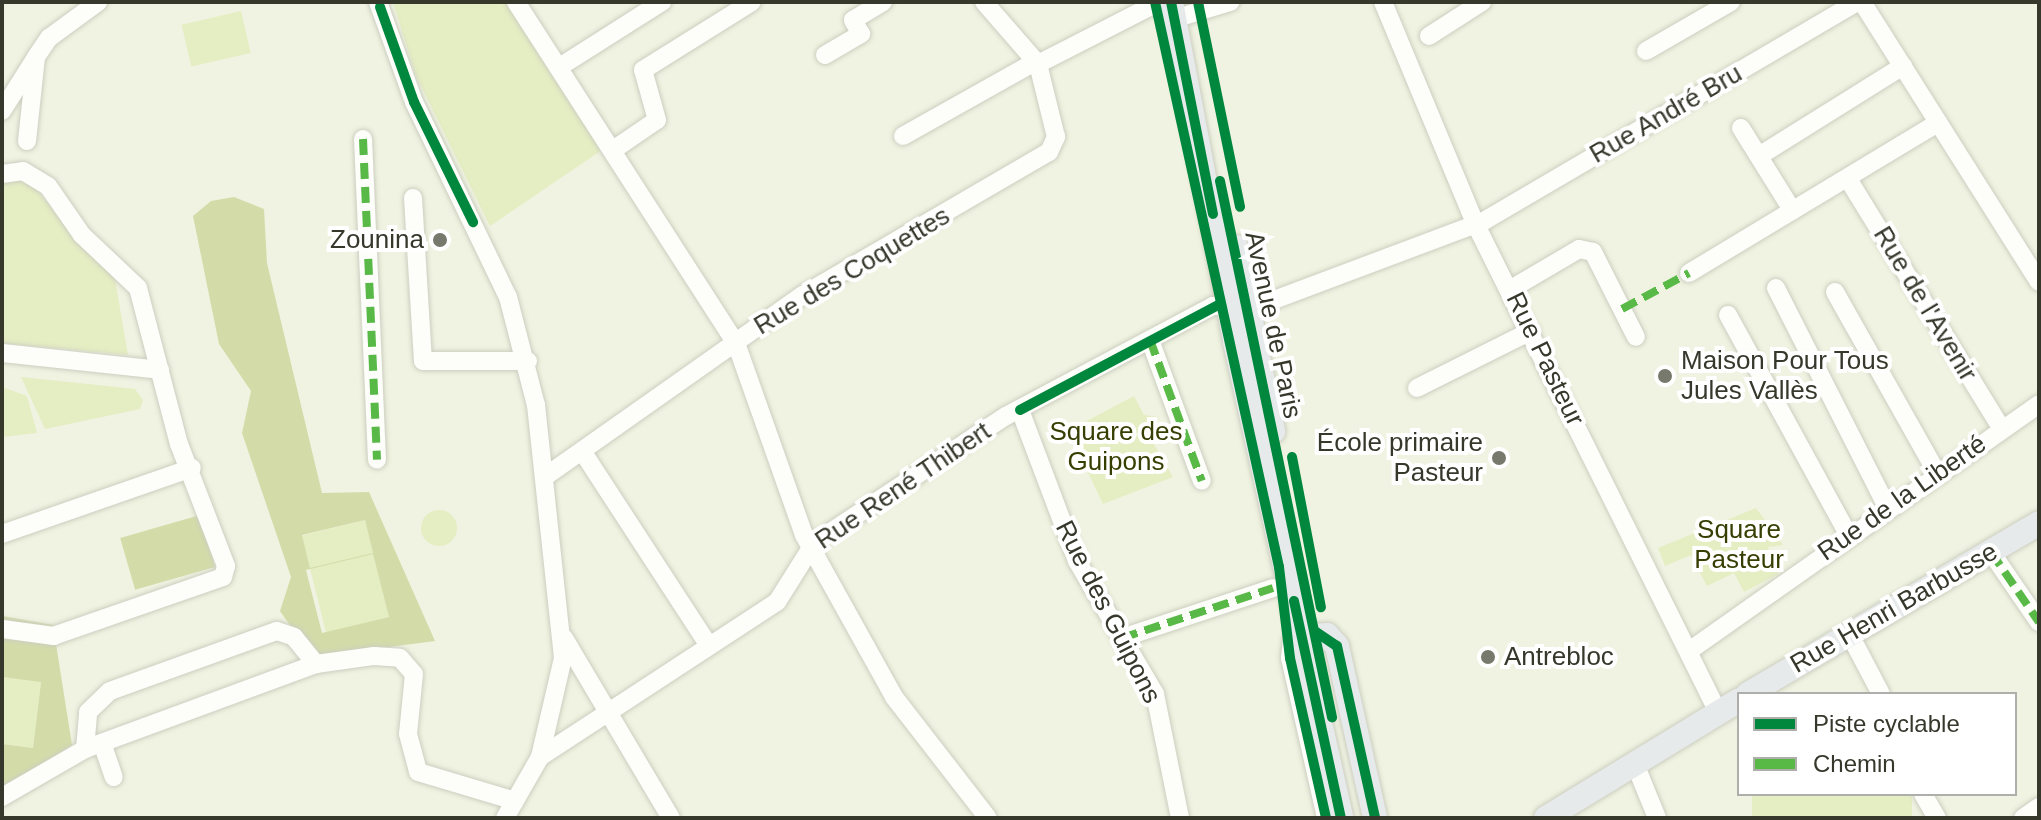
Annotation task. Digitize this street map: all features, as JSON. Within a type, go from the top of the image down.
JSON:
[{"type":"main road","name":"Avenue de Paris","points":[[1175,8],[1309,634],[1352,818]]},
{"type":"main road","name":"Rue Henri Barbusse","points":[[1752,692],[1851,637],[2039,523]]},
{"type":"main road","name":"Avenue de Paris","points":[[1309,634],[1341,818]]},
{"type":"main road","name":"Avenue de Paris","points":[[1309,634],[1337,646],[1375,818]]},
{"type":"main road","points":[[1546,818],[1729,706]]},
{"type":"street","points":[[2,111],[49,38],[98,2]]},
{"type":"street","points":[[378,2],[414,102],[508,297],[528,361],[546,476],[563,638],[557,703],[540,757],[505,818]]},
{"type":"street","points":[[516,2],[561,66],[736,343],[810,548],[894,697],[988,818]]},
{"type":"street","points":[[561,66],[662,2]]},
{"type":"street","points":[[612,148],[657,120],[643,70],[752,2]]},
{"type":"street","points":[[825,55],[861,34],[853,20],[883,2]]},
{"type":"street","points":[[984,2],[1036,63]]},
{"type":"street","points":[[903,136],[1036,63],[1175,8],[1230,2]]},
{"type":"street","name":"Rue Pasteur","points":[[1383,2],[1475,223],[1511,289],[1689,651],[1729,706]]},
{"type":"street","points":[[1429,36],[1482,2]]},
{"type":"street","points":[[1646,51],[1731,2]]},
{"type":"street","points":[[1860,2],[2039,282]]},
{"type":"street","name":"Rue André Bru","points":[[1239,304],[1475,223],[1860,2]]},
{"type":"street","points":[[23,171],[36,57]]},
{"type":"street","name":"Rue des Coquettes","points":[[546,476],[584,454],[803,295],[1049,152],[1056,137],[1036,63]]},
{"type":"street","points":[[1759,156],[1903,66]]},
{"type":"street","points":[[1689,273],[1938,123]]},
{"type":"street","points":[[1741,128],[1792,210]]},
{"type":"street","points":[[363,139],[377,460]]},
{"type":"street","points":[[2,174],[23,171],[48,186],[82,235],[138,288],[160,370],[226,566],[223,577],[54,636],[2,629]]},
{"type":"street","name":"Rue de l'Avenir","points":[[1848,179],[2001,428]]},
{"type":"street","points":[[413,198],[423,361],[528,361]]},
{"type":"street","points":[[1511,289],[1579,249],[1593,252],[1636,337]]},
{"type":"street","points":[[1776,288],[1887,507]]},
{"type":"street","points":[[1835,292],[1937,473]]},
{"type":"street","name":"Rue René Thibert","points":[[540,757],[777,602],[810,548],[1020,410],[1150,340],[1239,304]]},
{"type":"street","points":[[1728,315],[1848,534]]},
{"type":"street","points":[[1417,388],[1531,331]]},
{"type":"street","points":[[1150,340],[1202,481]]},
{"type":"street","points":[[2,353],[160,370]]},
{"type":"street","name":"Rue de la Liberté","points":[[1689,651],[1848,534],[2039,404]]},
{"type":"street","name":"Rue des Guipons","points":[[1020,410],[1077,561],[1155,694],[1180,818]]},
{"type":"street","points":[[584,454],[709,646]]},
{"type":"street","points":[[2,534],[192,468]]},
{"type":"street","points":[[1991,552],[2039,622]]},
{"type":"street","points":[[1122,638],[1273,588]]},
{"type":"street","points":[[114,777],[94,746],[86,720],[104,694],[268,633],[290,634],[316,664]]},
{"type":"street","name":"Avenue de Paris","points":[[1309,634],[1292,641],[1290,658],[1326,818]]},
{"type":"street","points":[[1851,637],[1880,692]]},
{"type":"street","points":[[563,638],[671,818]]},
{"type":"street","points":[[2,797],[94,746],[316,664],[374,656],[409,664],[408,734],[418,772],[515,801]]},
{"type":"street","points":[[1635,764],[1657,818]]},
{"type":"street","points":[[1924,796],[1937,818]]},
{"type":"street","points":[[2023,818],[2039,807]]},
{"type":"green space","points":[[393,2],[507,2],[602,150],[490,226],[416,76]]},
{"type":"green space","points":[[241,11],[251,53],[191,67],[182,25]]},
{"type":"green space","points":[[25,177],[115,279],[128,355],[2,343],[2,183]]},
{"type":"green space","points":[[234,197],[264,209],[267,263],[322,493],[369,492],[435,641],[312,657],[280,611],[291,577],[242,433],[251,391],[219,344],[193,216],[211,201]],"holes":[[[365,520],[373,553],[310,568],[302,535]],[[373,554],[389,617],[322,633],[306,570]]]},
{"type":"green space","points":[[21,377],[135,389],[143,400],[140,409],[45,429]]},
{"type":"green space","points":[[2,387],[27,396],[37,433],[2,437]]},
{"type":"green space","name":"Square des Guipons","points":[[1134,396],[1144,415],[1159,417],[1146,422],[1148,434],[1173,477],[1103,504],[1068,431]]},
{"type":"green space","name":"Square Pasteur","points":[[1756,508],[1783,545],[1768,547],[1778,574],[1744,592],[1734,573],[1707,586],[1691,555],[1665,566],[1658,548]]},
{"type":"green space","points":[[439,510],[452,515],[457,528],[452,541],[439,546],[426,541],[421,528],[426,515]]},
{"type":"green space","points":[[200,515],[215,567],[135,590],[120,538]]},
{"type":"green space","points":[[365,520],[389,617],[326,633],[302,536]]},
{"type":"green space","points":[[2,616],[53,625],[72,745],[2,789],[2,744],[33,748],[41,682],[2,677]]},
{"type":"green space","points":[[2,677],[41,681],[33,748],[2,744]]},
{"type":"green space","points":[[1752,796],[1912,796],[1912,818],[1752,818]]},
{"type":"marked path","points":[[363,139],[377,460]]},
{"type":"marked path","points":[[1622,309],[1689,273]]},
{"type":"marked path","points":[[1150,340],[1202,481]]},
{"type":"marked path","points":[[1991,552],[2039,622]]},
{"type":"marked path","points":[[1122,638],[1273,588]]},
{"type":"cycle path","points":[[1155,2],[1279,567],[1290,658],[1326,818]]},
{"type":"cycle path","points":[[1171,2],[1213,214]]},
{"type":"cycle path","points":[[1198,2],[1240,207]]},
{"type":"cycle path","points":[[380,7],[414,102],[473,222]]},
{"type":"cycle path","points":[[1220,181],[1332,717]]},
{"type":"cycle path","points":[[1020,410],[1218,305]]},
{"type":"cycle path","points":[[1292,457],[1321,607]]},
{"type":"cycle path","points":[[1294,601],[1341,818]]},
{"type":"cycle path","points":[[1316,632],[1337,646],[1375,818]]},
{"type":"place","name":"Zounina","points":[[440,240]]},
{"type":"place","name":"Maison Pour Tous Jules Vallès","points":[[1665,376]]},
{"type":"place","name":"École primaire Pasteur","points":[[1499,458]]},
{"type":"place","name":"Antrebloc","points":[[1488,657]]}]
